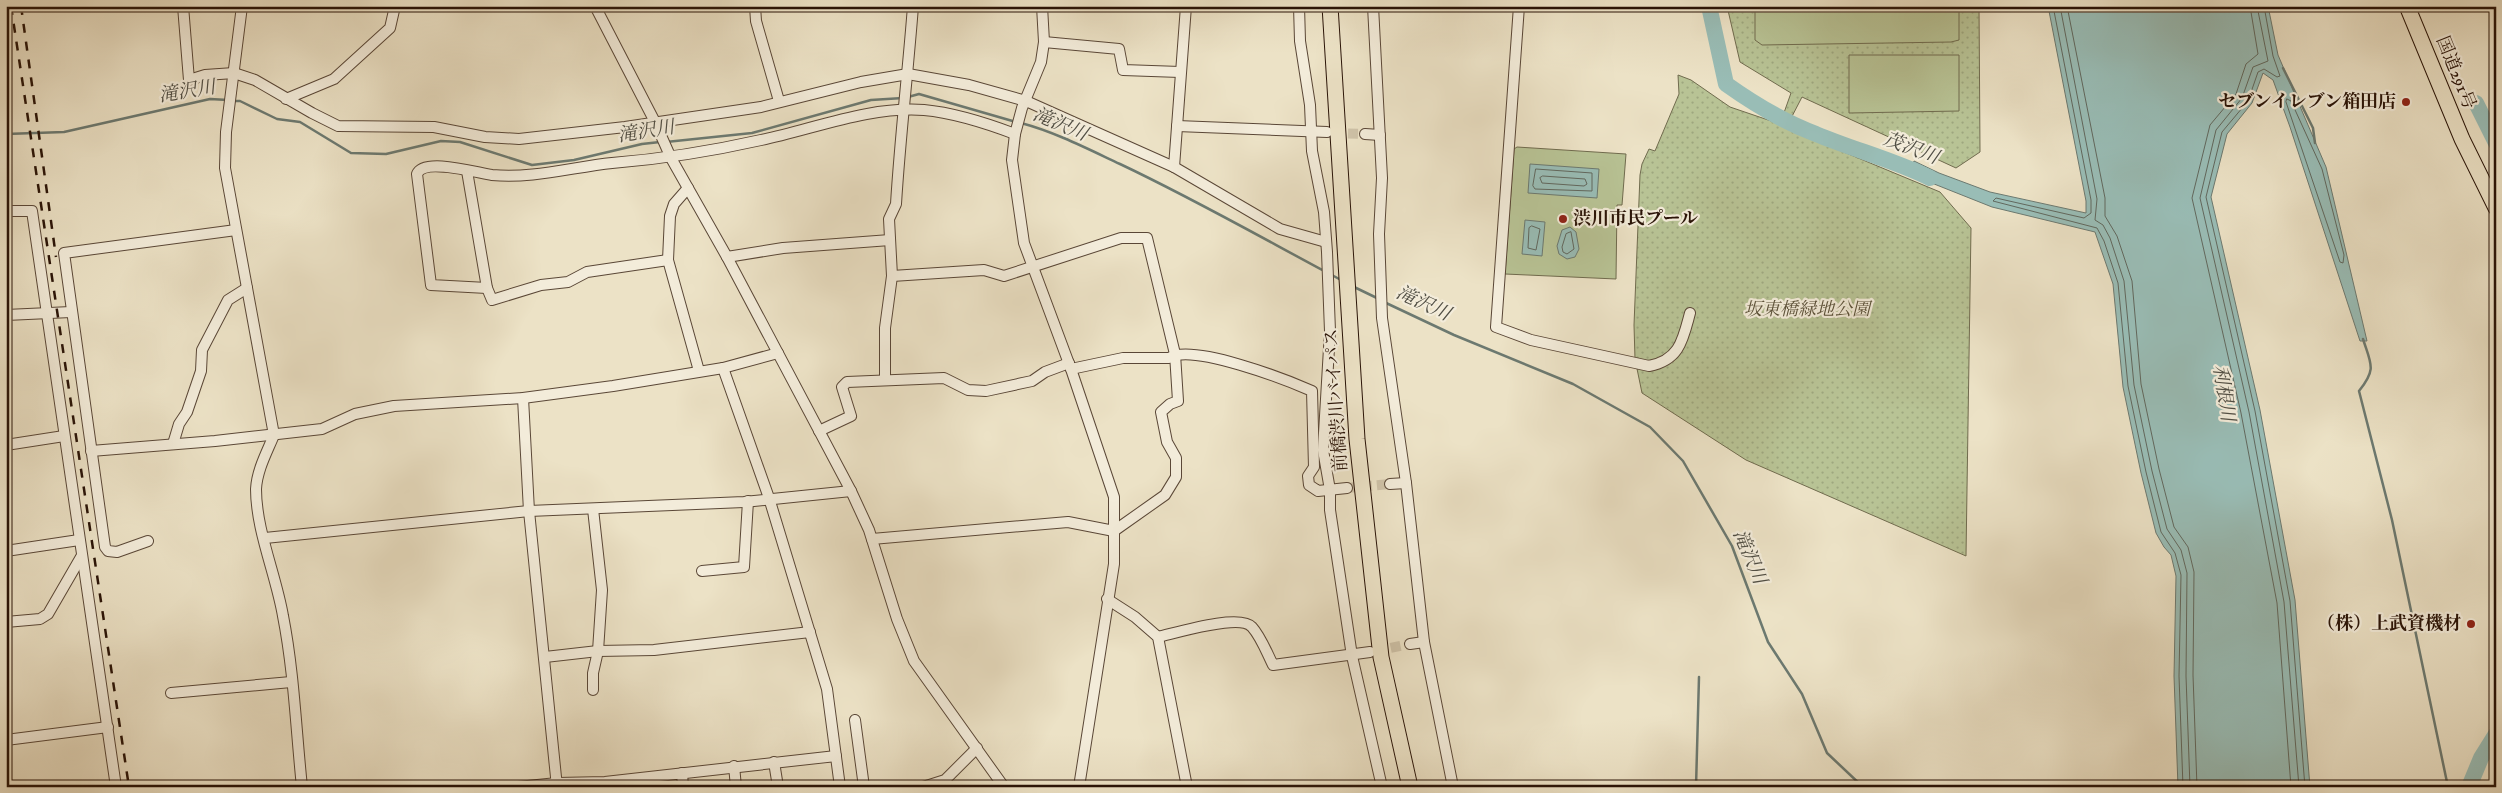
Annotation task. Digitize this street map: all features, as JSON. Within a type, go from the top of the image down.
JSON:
[{"type":"highway","name":"前橋渋川バイパス","points":[[1330,6],[1357,439],[1381,657],[1410,787]]},
{"type":"highway","name":"国道291号","points":[[2407,6],[2462,139],[2496,208]]},
{"type":"street","points":[[183,6],[189,80],[234,73],[255,80],[286,99],[338,126],[434,127],[485,137],[519,139],[762,106],[875,79],[908,74],[969,85],[1024,105],[1174,167],[1280,229],[1326,247]]},
{"type":"street","points":[[242,6],[224,154],[274,435],[259,470],[256,488],[258,518],[265,538],[283,614],[292,682],[302,787]]},
{"type":"street","points":[[286,99],[334,79],[390,28],[395,6]]},
{"type":"street","points":[[595,6],[655,122],[671,158],[727,257],[851,492],[872,539],[897,619],[914,661],[1004,787]]},
{"type":"street","points":[[755,6],[756,21],[779,101]]},
{"type":"street","points":[[885,379],[885,328],[892,276],[889,219],[896,204],[902,108],[908,74],[913,6]]},
{"type":"street","points":[[1042,6],[1044,42],[1041,62],[1024,105],[1016,132],[1012,160],[1024,242],[1070,366],[1114,497],[1114,564],[1079,787]]},
{"type":"street","points":[[1174,167],[1186,6]]},
{"type":"street","points":[[1299,6],[1300,41],[1310,105],[1310,132],[1314,168],[1324,212],[1326,247],[1330,331],[1323,450],[1352,656],[1382,787]]},
{"type":"street","points":[[1373,6],[1382,178],[1379,234],[1382,318],[1406,483],[1424,642],[1453,787]]},
{"type":"street","points":[[1519,6],[1496,327],[1531,340],[1649,366],[1661,364],[1678,348],[1684,339],[1690,313]]},
{"type":"street","points":[[1044,42],[1119,48],[1123,70],[1180,72]]},
{"type":"street","points":[[488,288],[431,285],[417,174],[424,167],[435,166],[493,175],[523,175],[671,158],[902,108],[949,114],[1016,132]]},
{"type":"street","points":[[1177,126],[1327,132]]},
{"type":"street","points":[[1365,134],[1380,135]]},
{"type":"street","points":[[466,171],[488,288],[492,300],[541,285],[568,282],[587,272],[668,260]]},
{"type":"street","points":[[688,188],[674,204],[670,216],[668,260],[699,371]]},
{"type":"street","points":[[6,211],[32,211],[45,315],[116,787]]},
{"type":"street","points":[[148,541],[117,552],[108,551],[105,547],[64,253],[236,230]]},
{"type":"street","points":[[872,539],[1068,522],[1114,531],[1165,495],[1176,477],[1176,458],[1167,442],[1161,412],[1170,404],[1178,401],[1175,354],[1147,238],[1121,238],[1004,276],[984,270],[892,276]]},
{"type":"street","points":[[727,257],[783,248],[890,240]]},
{"type":"street","points":[[174,444],[179,424],[188,412],[201,371],[202,350],[228,300],[247,288]]},
{"type":"street","points":[[6,315],[45,315],[71,312]]},
{"type":"street","points":[[91,450],[274,435],[322,429],[355,414],[394,406],[523,398],[613,386],[723,368],[778,354]]},
{"type":"street","points":[[819,431],[850,416],[842,387],[847,382],[944,378],[968,390],[986,391],[1032,381],[1045,372],[1070,366],[1123,358],[1169,358],[1175,354],[1198,355],[1264,372],[1312,391],[1314,467],[1308,481],[1312,489],[1318,491],[1347,488]]},
{"type":"street","points":[[723,368],[769,498],[827,689],[840,787]]},
{"type":"street","points":[[523,398],[529,511],[557,785]]},
{"type":"street","points":[[6,445],[64,436]]},
{"type":"street","points":[[1390,484],[1406,483]]},
{"type":"street","points":[[265,538],[529,511],[748,501],[851,492]]},
{"type":"street","points":[[702,571],[744,567],[748,501]]},
{"type":"street","points":[[593,509],[602,590],[598,651],[593,673],[593,690]]},
{"type":"street","points":[[6,551],[79,540]]},
{"type":"street","points":[[6,622],[40,619],[48,614],[82,557]]},
{"type":"street","points":[[1107,599],[1135,617],[1158,637],[1187,787]]},
{"type":"street","points":[[1158,637],[1209,625],[1243,622],[1252,626],[1273,665],[1352,656],[1370,652]]},
{"type":"street","points":[[545,658],[598,651],[654,650],[810,632]]},
{"type":"street","points":[[1410,644],[1424,642]]},
{"type":"street","points":[[171,693],[292,682]]},
{"type":"street","points":[[855,720],[864,787]]},
{"type":"street","points":[[6,740],[108,727]]},
{"type":"street","points":[[922,787],[946,783],[977,748]]},
{"type":"street","points":[[518,787],[605,785],[734,766],[836,756]]},
{"type":"street","points":[[774,762],[778,787]]},
{"type":"street","points":[[734,766],[736,787]]},
{"type":"street","points":[[682,773],[683,787]]},
{"type":"green space","name":"坂東橋緑地公園","points":[[1727,6],[1979,6],[1980,152],[1956,168],[1802,97],[1786,128],[1940,192],[1971,228],[1966,556],[1746,460],[1642,393],[1635,359],[1634,325],[1640,175],[1642,164],[1649,149],[1655,151],[1679,94],[1678,75],[1691,80],[1730,107],[1780,124],[1791,93],[1740,62]]},
{"type":"green space","points":[[1755,6],[1959,6],[1959,40],[1951,42],[1762,45],[1755,40]]},
{"type":"green space","points":[[1849,55],[1959,55],[1959,111],[1849,113]]},
{"type":"green space","name":"渋川市民プール","points":[[1517,147],[1626,154],[1622,205],[1617,205],[1616,279],[1505,274],[1514,149]]},
{"type":"water","name":"利根川","points":[[2048,6],[2268,6],[2278,55],[2326,167],[2367,341],[2360,341],[2273,80],[2263,73],[2252,103],[2227,134],[2211,197],[2260,410],[2295,600],[2310,787],[2178,787],[2174,676],[2176,576],[2171,555],[2156,533],[2141,473],[2123,387],[2113,284],[2095,232],[1992,207],[1909,174],[1914,161],[1939,173],[1990,192],[2086,213],[2086,201]]},
{"type":"water","points":[[1530,164],[1599,169],[1597,198],[1528,193]]},
{"type":"water","points":[[1525,220],[1545,222],[1542,256],[1522,254]]},
{"type":"water","points":[[1570,227],[1576,232],[1579,249],[1575,257],[1567,259],[1559,254],[1557,246],[1562,230]]},
{"type":"waterway","name":"茂沢川","points":[[1709,6],[1726,84],[1792,124],[1930,178]]},
{"type":"waterway","points":[[2283,68],[2313,128],[2315,143]]},
{"type":"waterway","name":"滝沢川","points":[[908,97],[919,94],[1016,122]]},
{"type":"waterway","name":"滝沢川","points":[[666,142],[752,133],[871,100],[903,98]]},
{"type":"waterway","name":"滝沢川","points":[[6,134],[64,132],[210,99],[228,100]]},
{"type":"waterway","name":"滝沢川","points":[[234,101],[240,101],[277,119],[300,122],[351,153],[386,154],[441,141],[460,142],[532,165],[574,160],[642,144],[660,142]]},
{"type":"waterway","points":[[2476,103],[2496,143]]},
{"type":"waterway","name":"滝沢川","points":[[1021,123],[1071,141],[1146,177],[1326,272]]},
{"type":"waterway","name":"滝沢川","points":[[1330,274],[1341,280]]},
{"type":"waterway","name":"滝沢川","points":[[1352,286],[1379,299]]},
{"type":"waterway","name":"滝沢川","points":[[1384,302],[1454,335],[1573,384],[1650,427],[1683,461],[1732,546],[1768,642],[1802,694],[1827,753],[1863,787]]},
{"type":"waterway","points":[[2363,339],[2371,366],[2368,377],[2359,391],[2392,520],[2448,787]]},
{"type":"waterway","points":[[1696,787],[1699,677]]},
{"type":"waterway","points":[[2469,787],[2481,758],[2496,734]]},
{"type":"tunnel","points":[[1333,133],[1365,134]]},
{"type":"tunnel","points":[[1347,488],[1390,484]]},
{"type":"tunnel","points":[[1376,651],[1410,644]]},
{"type":"railway","points":[[11,6],[129,787]]},
{"type":"railway","points":[[21,6],[56,257]]},
{"type":"place","name":"セブンイレブン箱田店","points":[[2406,102]]},
{"type":"place","name":"渋川市民プール","points":[[1563,219]]},
{"type":"place","name":"（株）上武資機材","points":[[2471,624]]}]
